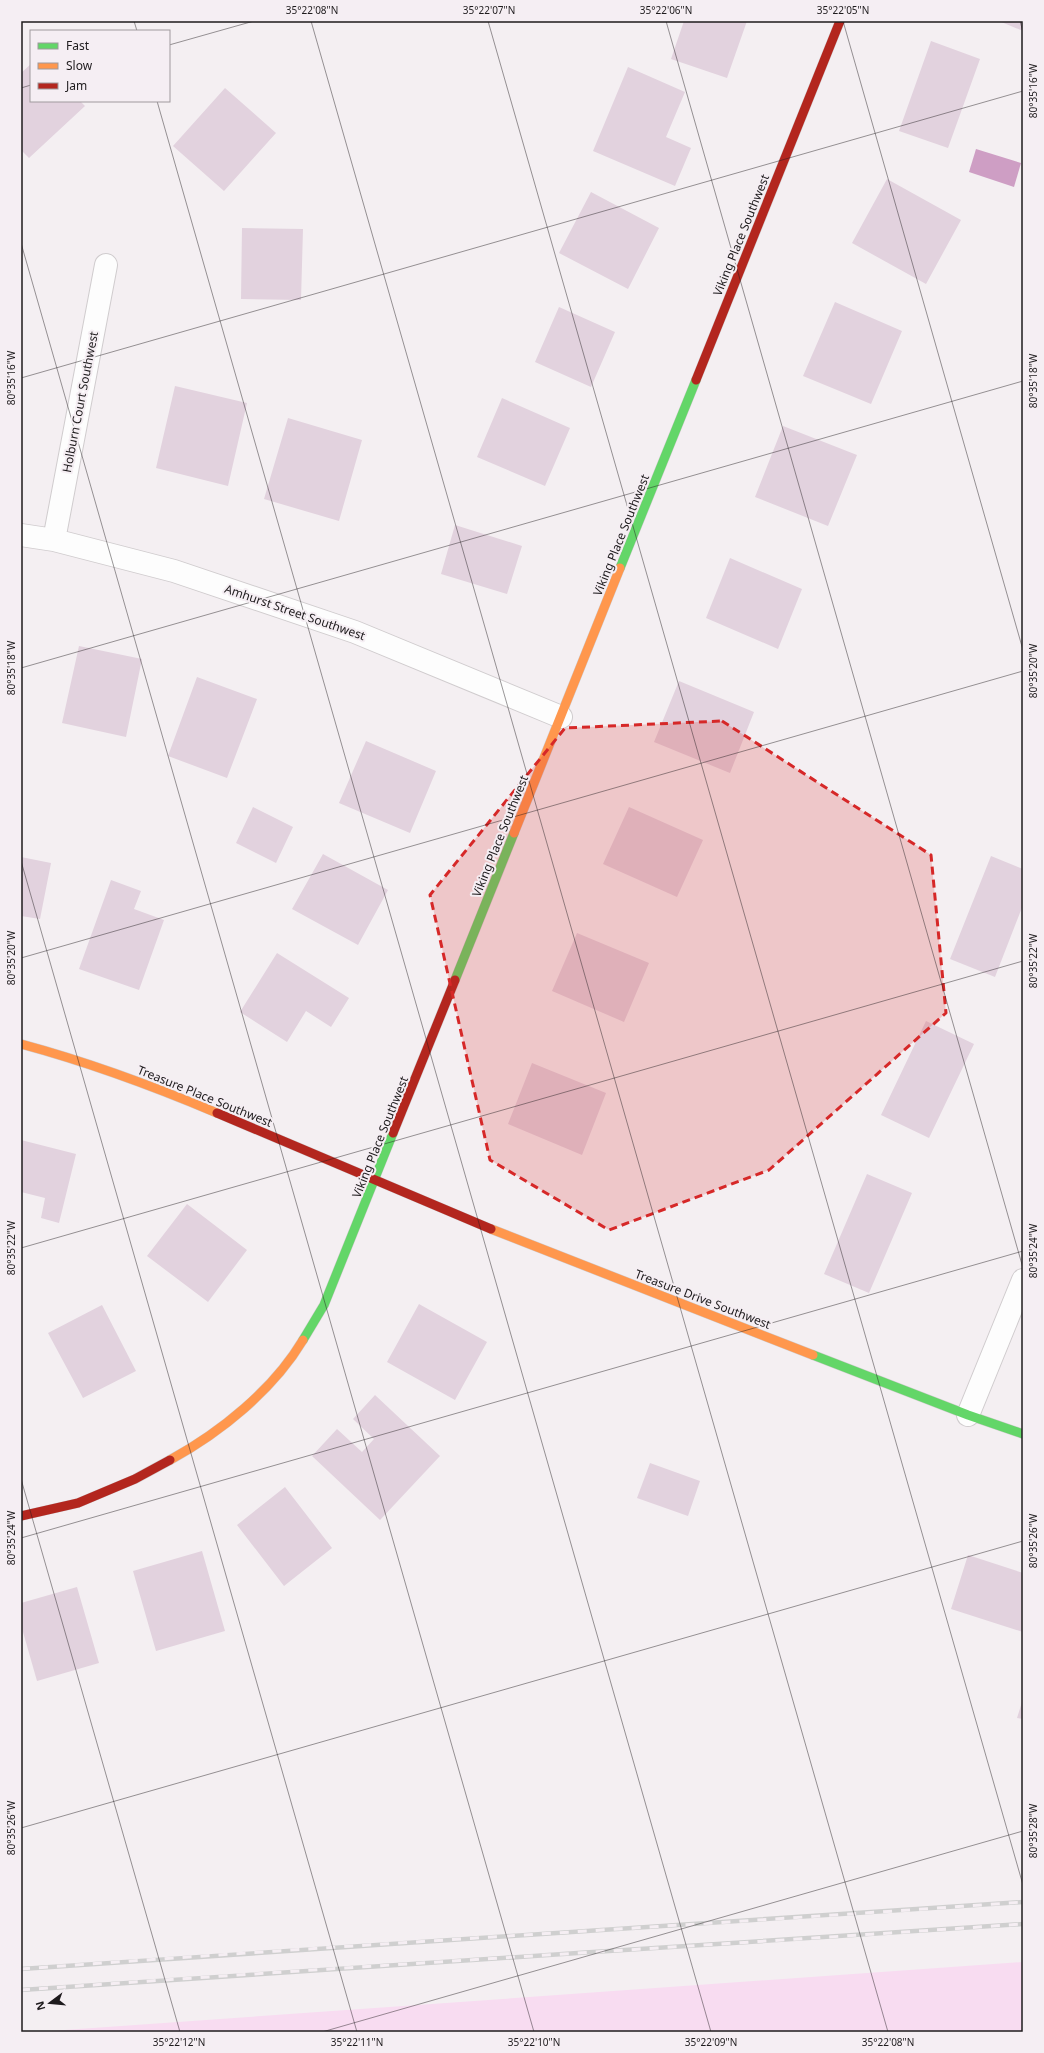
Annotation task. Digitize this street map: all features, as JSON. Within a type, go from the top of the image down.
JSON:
[{"type":"street","name":"Viking Place Southwest","points":[[21,1516],[78,1503],[135,1479],[192,1446],[230,1419],[268,1386],[296,1352],[324,1305],[376,1181],[840,21]]},
{"type":"street","name":"Holburn Court Southwest","points":[[54,540],[106,265]]},
{"type":"street","name":"Amhurst Street Southwest","points":[[21,535],[54,540],[174,571],[355,632],[561,717]]},
{"type":"street","name":"Treasure Place Southwest","points":[[21,1044],[55,1053],[147,1084],[376,1181]]},
{"type":"street","name":"Treasure Drive Southwest","points":[[376,1181],[482,1226],[968,1415],[1023,1434]]},
{"type":"street","points":[[968,1415],[1023,1280]]},
{"type":"highlighted area","points":[[722,721],[931,855],[946,1013],[769,1170],[609,1230],[490,1160],[430,895],[565,728]]},
{"type":"shaded area","points":[[976,149],[1021,163],[1014,187],[969,172]]},
{"type":"shaded area","points":[[1023,1962],[1023,2032],[36,2032]]},
{"type":"building","points":[[684,21],[747,21],[727,78],[671,59]]},
{"type":"building","points":[[999,21],[1023,21],[1023,31]]},
{"type":"building","points":[[931,41],[980,59],[948,148],[899,131]]},
{"type":"building","points":[[30,65],[30,102],[81,102],[85,106],[29,158],[21,150],[21,73]]},
{"type":"building","points":[[628,67],[685,92],[666,137],[691,148],[675,186],[593,151]]},
{"type":"building","points":[[225,88],[276,133],[224,191],[173,146]]},
{"type":"building","points":[[887,179],[961,220],[926,284],[852,243]]},
{"type":"building","points":[[591,192],[659,228],[628,289],[559,253]]},
{"type":"building","points":[[242,228],[303,229],[301,300],[241,299]]},
{"type":"building","points":[[835,302],[902,331],[871,404],[803,376]]},
{"type":"building","points":[[559,307],[615,332],[591,387],[535,362]]},
{"type":"building","points":[[175,386],[247,403],[228,486],[156,468]]},
{"type":"building","points":[[502,398],[570,428],[545,486],[477,457]]},
{"type":"building","points":[[288,418],[362,440],[339,521],[264,499]]},
{"type":"building","points":[[783,426],[857,455],[828,526],[755,497]]},
{"type":"building","points":[[455,525],[522,546],[507,594],[441,574]]},
{"type":"building","points":[[730,558],[802,589],[778,649],[706,618]]},
{"type":"building","points":[[79,646],[142,659],[126,737],[62,723]]},
{"type":"building","points":[[197,677],[257,699],[227,778],[168,756]]},
{"type":"building","points":[[679,681],[754,712],[730,773],[654,742]]},
{"type":"building","points":[[366,741],[436,771],[410,833],[339,803]]},
{"type":"building","points":[[253,807],[293,827],[276,863],[236,843]]},
{"type":"building","points":[[629,807],[703,840],[677,897],[603,864]]},
{"type":"building","points":[[323,854],[388,890],[358,945],[292,909]]},
{"type":"building","points":[[991,856],[1023,869],[1023,905],[995,977],[950,959]]},
{"type":"building","points":[[21,857],[51,863],[40,919],[21,916]]},
{"type":"building","points":[[111,880],[141,891],[134,909],[164,920],[139,990],[79,969]]},
{"type":"building","points":[[577,933],[649,963],[624,1022],[552,991]]},
{"type":"building","points":[[277,953],[349,998],[331,1027],[306,1011],[287,1042],[240,1012]]},
{"type":"building","points":[[926,1021],[974,1044],[929,1138],[881,1115]]},
{"type":"building","points":[[532,1063],[606,1093],[582,1155],[508,1124]]},
{"type":"building","points":[[21,1140],[76,1154],[59,1223],[41,1218],[45,1198],[21,1192]]},
{"type":"building","points":[[867,1174],[912,1193],[869,1293],[824,1274]]},
{"type":"building","points":[[187,1204],[247,1250],[208,1302],[147,1256]]},
{"type":"building","points":[[419,1304],[487,1342],[455,1400],[387,1362]]},
{"type":"building","points":[[102,1305],[136,1371],[83,1398],[48,1333]]},
{"type":"building","points":[[375,1395],[440,1456],[380,1520],[312,1456],[337,1429],[362,1452],[374,1439],[353,1419]]},
{"type":"building","points":[[650,1463],[700,1481],[688,1516],[637,1498]]},
{"type":"building","points":[[285,1487],[332,1548],[284,1586],[237,1525]]},
{"type":"building","points":[[202,1551],[225,1631],[156,1651],[133,1571]]},
{"type":"building","points":[[968,1555],[1023,1573],[1023,1632],[951,1609]]},
{"type":"building","points":[[77,1587],[99,1663],[37,1681],[21,1625],[21,1603]]},
{"type":"building","points":[[1023,1699],[1023,1719],[1017,1718]]},
{"type":"railway","points":[[21,1969],[272,1951],[1023,1902]]},
{"type":"railway","points":[[21,1990],[1023,1924]]},
{"type":"traffic: fast","points":[[620,568],[696,380]]},
{"type":"traffic: fast","points":[[455,980],[514,833]]},
{"type":"traffic: fast","points":[[303,1340],[324,1305],[393,1133]]},
{"type":"traffic: fast","points":[[813,1355],[968,1415],[1023,1434]]},
{"type":"traffic: slow","points":[[514,833],[620,568]]},
{"type":"traffic: slow","points":[[21,1044],[120,1075],[217,1113]]},
{"type":"traffic: slow","points":[[491,1229],[813,1355]]},
{"type":"traffic: slow","points":[[170,1460],[227,1423],[261,1393],[277,1376],[303,1340]]},
{"type":"traffic: jam","points":[[696,380],[840,21]]},
{"type":"traffic: jam","points":[[393,1133],[455,980]]},
{"type":"traffic: jam","points":[[217,1113],[491,1229]]},
{"type":"traffic: jam","points":[[21,1516],[78,1503],[135,1479],[170,1460]]}]
